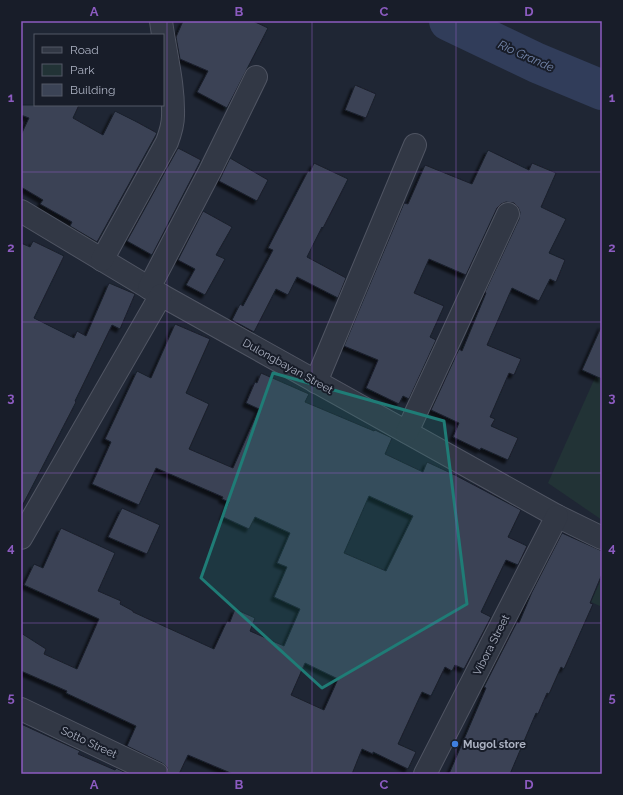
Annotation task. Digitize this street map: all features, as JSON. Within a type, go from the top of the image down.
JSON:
[{"type":"street","points":[[161,21],[163,34]]},
{"type":"street","points":[[102,260],[167,142],[170,132],[173,117],[172,92],[164,40]]},
{"type":"street","points":[[21,538],[155,291],[210,170],[256,77]]},
{"type":"street","points":[[316,382],[415,145]]},
{"type":"street","name":"Dulongbayan Street","points":[[21,211],[155,291],[316,382],[557,516],[602,538]]},
{"type":"street","points":[[407,432],[508,214]]},
{"type":"street","name":"Vibora Street","points":[[425,774],[557,516]]},
{"type":"street","name":"Sotto Street","points":[[21,709],[157,774]]},
{"type":"highlighted area","points":[[273,373],[444,421],[467,604],[322,688],[201,578]]},
{"type":"green space","points":[[602,362],[602,520],[548,483]]},
{"type":"green space","points":[[602,577],[602,607],[591,602]]},
{"type":"building","points":[[183,21],[253,21],[268,28],[227,108],[197,92],[208,71],[180,59],[176,37]]},
{"type":"building","points":[[355,85],[376,94],[366,118],[345,110]]},
{"type":"building","points":[[21,105],[79,106],[73,118],[103,135],[115,111],[157,133],[97,242],[70,226],[72,222],[40,204],[43,200],[21,187],[21,135],[29,118],[21,115]]},
{"type":"building","points":[[178,148],[201,160],[152,255],[127,241]]},
{"type":"building","points":[[488,150],[529,170],[532,163],[556,173],[541,207],[566,219],[549,253],[565,260],[556,282],[550,279],[539,301],[512,288],[487,345],[521,359],[514,375],[509,373],[490,417],[495,419],[491,426],[518,438],[508,460],[481,448],[480,450],[453,437],[459,423],[431,410],[459,349],[462,351],[486,293],[485,292],[519,219],[520,212],[514,203],[506,202],[497,208],[466,275],[429,259],[414,293],[444,306],[430,337],[436,340],[409,399],[403,396],[399,404],[366,388],[378,360],[344,346],[404,203],[408,204],[425,165],[472,184]]},
{"type":"building","points":[[230,158],[268,180],[257,201],[219,181]]},
{"type":"building","points":[[314,163],[348,179],[307,257],[346,278],[338,298],[297,277],[288,295],[276,289],[254,332],[232,320],[240,304],[243,306],[273,250],[268,248],[308,171],[310,172]]},
{"type":"building","points":[[203,211],[232,227],[216,255],[225,259],[205,295],[186,285],[195,269],[178,260]]},
{"type":"building","points":[[33,241],[64,256],[34,318],[74,338],[77,331],[86,336],[109,283],[135,294],[120,329],[112,325],[75,401],[76,402],[21,508],[21,243],[30,247]]},
{"type":"building","points":[[175,324],[210,339],[186,393],[209,404],[189,449],[233,468],[259,409],[246,403],[255,382],[257,383],[261,373],[309,394],[305,402],[392,438],[385,454],[423,472],[427,462],[521,510],[508,537],[527,546],[518,565],[506,560],[481,612],[491,617],[464,669],[455,665],[452,671],[445,667],[431,696],[422,692],[398,744],[416,752],[408,769],[373,752],[373,754],[362,749],[352,774],[233,774],[188,755],[179,774],[169,774],[167,767],[162,763],[127,746],[136,726],[66,693],[67,691],[21,671],[21,633],[46,649],[44,654],[77,669],[99,619],[24,585],[34,564],[43,568],[61,528],[115,553],[98,591],[121,601],[120,604],[133,612],[214,649],[227,621],[230,622],[235,609],[255,618],[250,631],[284,646],[300,609],[274,597],[287,567],[277,563],[290,533],[255,517],[249,529],[223,517],[229,502],[222,499],[223,497],[156,468],[139,505],[92,484],[111,442],[105,439],[137,371],[151,378]],"holes":[[[369,496],[413,516],[386,571],[344,553]],[[305,663],[338,679],[324,710],[291,695]]]},
{"type":"building","points":[[602,325],[602,379],[582,370]]},
{"type":"building","points":[[122,508],[160,525],[147,554],[108,537]]},
{"type":"building","points":[[562,533],[602,551],[602,574],[590,603],[593,604],[564,669],[561,667],[549,694],[547,693],[538,714],[536,713],[510,774],[449,774],[486,688],[484,687],[517,622],[519,623],[532,592]]},
{"type":"building","points":[[21,724],[80,751],[78,754],[128,774],[21,774]]},
{"type":"waterway","name":"Rio Grande","points":[[449,21],[537,63],[602,90]]},
{"type":"place","name":"Mugol store","points":[[455,744]]}]
